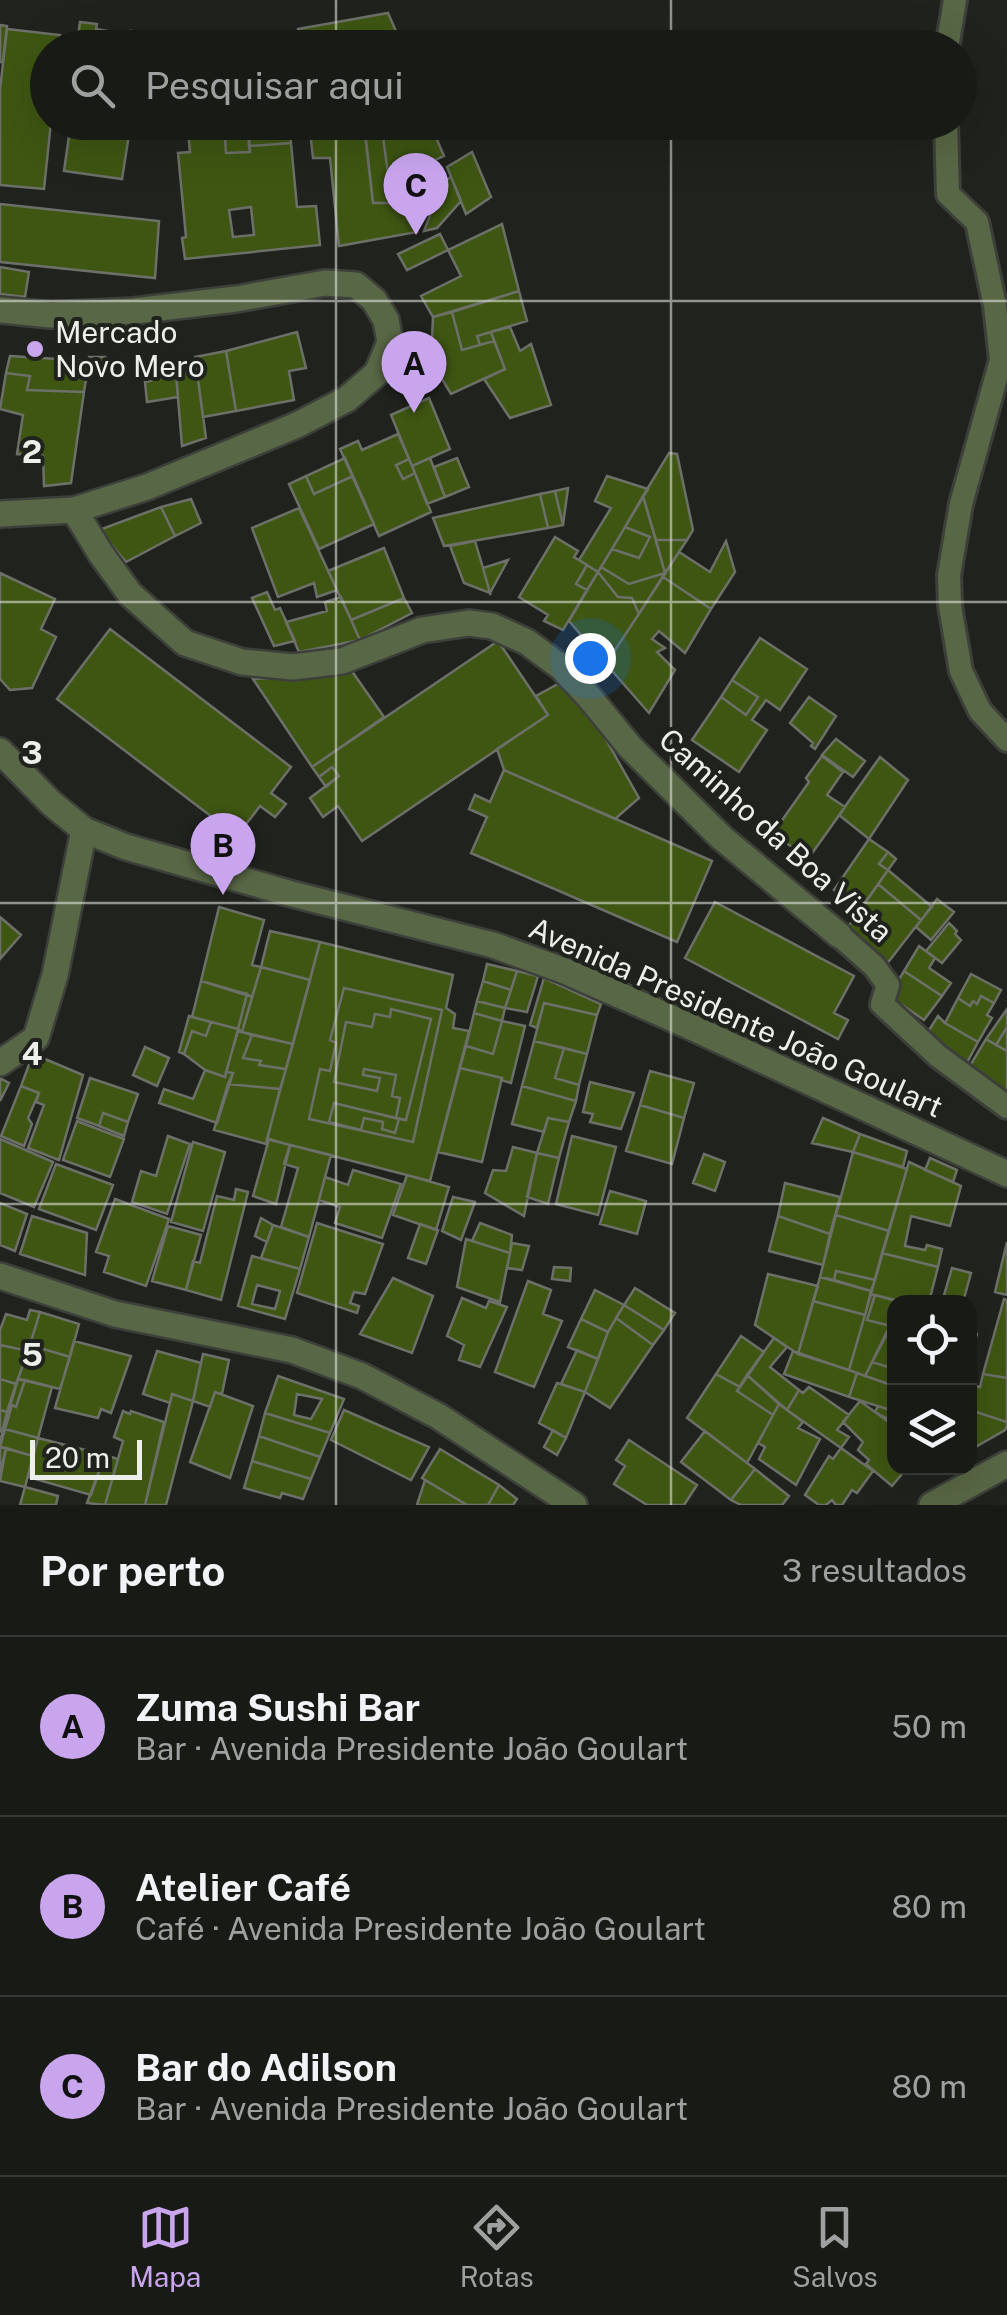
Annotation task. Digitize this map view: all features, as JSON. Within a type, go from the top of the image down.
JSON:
[{"type":"street","points":[[950,30],[955,0]]},
{"type":"street","points":[[946,140],[948,194],[977,222],[995,306],[1001,360],[961,504],[949,575],[950,606],[961,671],[980,711],[1007,740]]},
{"type":"street","points":[[0,310],[51,315],[134,311],[325,283],[356,285],[374,300],[386,320],[390,342],[377,373],[347,399],[297,425],[147,487],[74,510],[0,514]]},
{"type":"street","name":"Caminho da Boa Vista","points":[[74,510],[130,594],[185,643],[242,662],[293,667],[342,661],[422,630],[469,623],[492,626],[527,642],[562,668],[630,747],[722,838],[874,966],[888,985],[882,1004],[938,1056],[1007,1107]]},
{"type":"street","name":"Avenida Presidente João Goulart","points":[[0,751],[84,830],[292,894],[493,945],[529,958],[688,1025],[1007,1174]]},
{"type":"street","points":[[0,1063],[36,1038],[55,975],[84,830]]},
{"type":"street","points":[[0,1276],[114,1314],[292,1350],[362,1376],[438,1416],[574,1505]]},
{"type":"street","points":[[932,1505],[1007,1464]]},
{"type":"building","points":[[388,13],[395,30],[298,30]]},
{"type":"building","points":[[80,22],[97,24],[96,29],[102,30],[79,30]]},
{"type":"building","points":[[0,25],[7,26],[3,62],[0,62]]},
{"type":"building","points":[[7,29],[30,32],[30,140],[49,140],[44,189],[0,185],[0,89]]},
{"type":"building","points":[[68,140],[128,140],[122,179],[64,171]]},
{"type":"building","points":[[189,140],[225,140],[226,153],[250,152],[249,146],[291,143],[297,207],[316,206],[320,245],[185,259],[178,153],[190,152]],"holes":[[[251,207],[254,235],[233,237],[229,210]]]},
{"type":"building","points":[[225,140],[249,140],[250,152],[226,153]]},
{"type":"building","points":[[249,140],[291,143],[249,146]]},
{"type":"building","points":[[311,140],[366,140],[373,203],[392,203],[383,140],[437,140],[444,156],[429,163],[430,200],[425,201],[417,232],[339,246],[330,158],[313,158]]},
{"type":"building","points":[[366,140],[383,140],[392,203],[373,203]]},
{"type":"building","points":[[472,152],[491,197],[466,214],[447,167]]},
{"type":"building","points":[[451,177],[461,201],[437,228],[424,231],[442,183]]},
{"type":"building","points":[[0,204],[159,221],[155,278],[0,262]]},
{"type":"building","points":[[502,224],[519,291],[433,317],[421,296],[461,276],[448,250]]},
{"type":"building","points":[[440,234],[448,250],[407,270],[398,254]]},
{"type":"building","points":[[0,267],[29,272],[25,297],[0,294]]},
{"type":"building","points":[[519,291],[527,321],[477,336],[480,345],[462,350],[452,312]]},
{"type":"building","points":[[452,312],[462,350],[494,341],[505,369],[451,394],[439,374],[432,373],[431,363],[433,317]]},
{"type":"building","points":[[510,327],[520,351],[531,344],[551,405],[510,418],[484,379],[505,369],[491,332]]},
{"type":"building","points":[[297,332],[306,368],[289,371],[294,400],[236,411],[226,351]]},
{"type":"building","points":[[491,332],[494,341],[480,345],[477,336]]},
{"type":"building","points":[[226,351],[236,411],[203,417],[195,357]]},
{"type":"building","points":[[10,356],[89,361],[84,392],[27,390],[30,376],[6,373]]},
{"type":"building","points":[[89,357],[105,357],[102,369],[88,370]]},
{"type":"building","points":[[197,372],[206,438],[182,446],[176,374]]},
{"type":"building","points":[[6,373],[30,376],[27,390],[84,392],[71,483],[44,486],[43,456],[17,454],[23,415],[0,409]]},
{"type":"building","points":[[176,374],[178,397],[147,402],[145,382]]},
{"type":"building","points":[[429,398],[450,449],[412,466],[391,415]]},
{"type":"building","points":[[398,434],[409,459],[396,465],[403,479],[415,473],[431,512],[379,536],[340,449],[358,441],[362,450]]},
{"type":"building","points":[[669,453],[677,454],[693,530],[687,540],[656,540],[643,496]]},
{"type":"building","points":[[345,458],[353,476],[314,494],[306,476]]},
{"type":"building","points":[[430,458],[445,497],[427,504],[412,466]]},
{"type":"building","points":[[457,458],[469,487],[445,497],[434,467]]},
{"type":"building","points":[[409,459],[415,473],[403,479],[396,465]]},
{"type":"building","points":[[306,476],[314,494],[353,476],[374,524],[319,549],[289,484]]},
{"type":"building","points":[[607,476],[648,489],[598,572],[579,560],[611,508],[595,501]]},
{"type":"building","points":[[568,488],[563,525],[555,491]]},
{"type":"building","points":[[555,491],[563,525],[548,528],[540,494]]},
{"type":"building","points":[[540,494],[548,528],[444,546],[433,518]]},
{"type":"building","points":[[643,496],[665,573],[629,584],[601,567],[612,549],[639,558],[650,537],[625,527]]},
{"type":"building","points":[[191,499],[201,523],[175,536],[161,507]]},
{"type":"building","points":[[161,507],[175,536],[126,562],[99,530]]},
{"type":"building","points":[[299,508],[337,590],[317,597],[314,583],[278,597],[252,528]]},
{"type":"building","points":[[625,527],[650,537],[639,558],[612,549]]},
{"type":"building","points":[[555,537],[578,551],[574,557],[587,565],[576,584],[587,590],[563,630],[544,621],[548,615],[519,597]]},
{"type":"building","points":[[656,540],[687,540],[665,573]]},
{"type":"building","points":[[475,541],[490,593],[464,583],[450,546]]},
{"type":"building","points":[[726,541],[735,572],[711,609],[663,577],[679,552],[710,572]]},
{"type":"building","points":[[384,548],[404,598],[351,620],[328,571]]},
{"type":"building","points":[[508,560],[490,593],[483,568]]},
{"type":"building","points":[[587,565],[598,572],[587,590],[576,584]]},
{"type":"building","points":[[601,567],[629,584],[665,573],[639,614],[632,598],[618,597],[598,572]]},
{"type":"building","points":[[598,572],[618,597],[632,598],[639,614],[606,664],[569,621]]},
{"type":"building","points":[[0,573],[55,599],[41,629],[56,637],[32,688],[10,690],[0,679]]},
{"type":"building","points":[[663,577],[711,609],[685,653],[659,631],[652,639],[665,648],[657,652],[675,670],[649,713],[606,664]]},
{"type":"building","points":[[267,592],[275,610],[280,608],[295,641],[274,646],[252,598]]},
{"type":"building","points":[[341,597],[360,640],[299,652],[286,622],[327,611],[325,602]]},
{"type":"building","points":[[404,598],[412,613],[360,640],[351,620]]},
{"type":"building","points":[[110,629],[291,767],[271,793],[286,804],[275,817],[260,806],[237,836],[57,699]]},
{"type":"building","points":[[760,638],[807,669],[780,710],[766,700],[752,720],[767,730],[739,772],[692,740],[721,697],[746,715],[758,697],[732,680]]},
{"type":"building","points":[[498,641],[548,715],[362,841],[338,806],[323,817],[310,798],[339,776],[332,767],[319,777],[312,767]]},
{"type":"building","points":[[349,667],[384,717],[312,767],[253,679],[313,675]]},
{"type":"building","points":[[567,679],[582,697],[639,798],[615,819],[504,770],[497,749],[548,715],[536,696]]},
{"type":"building","points":[[732,680],[758,697],[746,715],[721,697]]},
{"type":"building","points":[[809,697],[836,716],[815,749],[790,723]]},
{"type":"building","points":[[836,739],[865,761],[853,777],[822,755]]},
{"type":"building","points":[[822,756],[843,772],[827,795],[845,807],[808,859],[773,833]]},
{"type":"building","points":[[880,757],[908,780],[869,839],[839,815]]},
{"type":"building","points":[[332,767],[339,776],[326,787],[319,777]]},
{"type":"building","points":[[504,770],[712,861],[677,942],[471,853],[487,817],[469,809],[475,795],[490,802]]},
{"type":"building","points":[[869,839],[888,852],[879,864],[888,870],[861,909],[834,890]]},
{"type":"building","points":[[888,852],[896,859],[888,870],[879,864]]},
{"type":"building","points":[[888,870],[932,907],[921,920],[878,884]]},
{"type":"building","points":[[878,884],[921,920],[886,965],[845,931]]},
{"type":"building","points":[[937,899],[954,912],[931,940],[916,927]]},
{"type":"building","points":[[715,902],[854,976],[834,1013],[848,1020],[838,1039],[685,958]]},
{"type":"building","points":[[219,907],[264,920],[252,965],[261,967],[252,997],[201,981]]},
{"type":"building","points":[[0,917],[21,935],[0,959]]},
{"type":"building","points":[[949,923],[961,940],[942,963],[926,951]]},
{"type":"building","points":[[270,931],[320,942],[310,980],[261,967]]},
{"type":"building","points":[[320,942],[453,975],[446,1008],[455,1014],[453,1028],[469,1031],[430,1181],[267,1139]],"holes":[[[344,988],[442,1010],[413,1142],[309,1119],[320,1069],[330,1071],[336,1043],[330,1040]]]},
{"type":"building","points":[[919,946],[935,958],[929,968],[951,983],[942,996],[904,971]]},
{"type":"building","points":[[487,964],[517,971],[511,990],[483,981]]},
{"type":"building","points":[[261,967],[310,980],[293,1044],[242,1032]]},
{"type":"building","points":[[517,971],[538,976],[527,1012],[505,1008]]},
{"type":"building","points":[[904,971],[942,996],[924,1020],[889,996]]},
{"type":"building","points":[[971,974],[1001,990],[994,1003],[981,996],[977,1004],[973,1001],[970,1006],[958,998]]},
{"type":"building","points":[[544,978],[601,1004],[597,1015],[544,1003],[537,1028],[530,1025]]},
{"type":"building","points":[[201,981],[247,994],[238,1029],[192,1017]]},
{"type":"building","points":[[483,981],[511,990],[505,1008],[477,1001]]},
{"type":"building","points":[[344,988],[442,1010],[413,1142],[309,1119],[320,1069],[330,1071],[336,1043],[330,1040]],"holes":[[[391,1009],[431,1019],[406,1120],[399,1119],[395,1133],[382,1129],[383,1122],[364,1118],[361,1130],[329,1122],[334,1103],[396,1118],[400,1098],[392,1096],[396,1075],[364,1069],[363,1075],[380,1078],[377,1091],[334,1082],[346,1022],[372,1027],[375,1014],[390,1017]]]},
{"type":"building","points":[[247,994],[252,997],[242,1032],[238,1029]]},
{"type":"building","points":[[981,996],[994,1003],[987,1015],[992,1018],[978,1042],[945,1023],[958,998],[970,1006],[973,1001],[977,1004]]},
{"type":"building","points":[[477,1001],[505,1008],[502,1021],[474,1013]]},
{"type":"building","points":[[544,1003],[597,1015],[587,1054],[534,1041]]},
{"type":"building","points":[[391,1009],[431,1019],[406,1120],[396,1118],[400,1098],[392,1096],[396,1075],[364,1069],[363,1075],[380,1078],[377,1091],[334,1082],[346,1022],[372,1027],[375,1014],[390,1017]]},
{"type":"building","points":[[1007,1009],[1007,1027],[996,1045],[986,1039]]},
{"type":"building","points":[[474,1013],[502,1021],[493,1054],[466,1046]]},
{"type":"building","points":[[189,1016],[211,1022],[206,1036],[192,1031],[184,1054],[179,1052]]},
{"type":"building","points":[[938,1016],[978,1042],[963,1070],[924,1038]]},
{"type":"building","points":[[502,1021],[525,1026],[511,1083],[460,1068],[466,1046],[493,1054]]},
{"type":"building","points":[[211,1022],[238,1029],[225,1077],[205,1070],[184,1054],[192,1031],[206,1036]]},
{"type":"building","points":[[1007,1027],[1007,1051],[996,1045]]},
{"type":"building","points":[[238,1031],[252,1035],[243,1058],[286,1069],[280,1089],[228,1084],[233,1073],[226,1072]]},
{"type":"building","points":[[252,1035],[293,1044],[286,1069],[243,1058]]},
{"type":"building","points":[[986,1039],[1007,1051],[1007,1092],[968,1069]]},
{"type":"building","points":[[534,1041],[564,1048],[555,1078],[579,1085],[576,1101],[522,1086]]},
{"type":"building","points":[[145,1047],[169,1058],[157,1086],[133,1075]]},
{"type":"building","points":[[564,1048],[587,1054],[579,1085],[555,1078]]},
{"type":"building","points":[[33,1054],[83,1075],[59,1160],[28,1148],[44,1105],[36,1102],[39,1093],[21,1086]]},
{"type":"building","points":[[460,1068],[502,1078],[482,1162],[438,1152]]},
{"type":"building","points":[[205,1070],[225,1077],[226,1072],[233,1073],[217,1123],[159,1103],[164,1089],[193,1099]]},
{"type":"building","points":[[650,1071],[694,1083],[684,1118],[640,1105]]},
{"type":"building","points":[[0,1078],[9,1083],[0,1101]]},
{"type":"building","points":[[90,1078],[138,1094],[128,1122],[103,1113],[99,1126],[77,1118]]},
{"type":"building","points":[[590,1082],[634,1093],[621,1129],[590,1122],[593,1114],[583,1112]]},
{"type":"building","points":[[228,1084],[280,1089],[266,1144],[214,1130]]},
{"type":"building","points":[[21,1086],[39,1093],[28,1118],[32,1124],[24,1146],[1,1136]]},
{"type":"building","points":[[522,1086],[576,1101],[569,1122],[548,1118],[544,1132],[512,1124]]},
{"type":"building","points":[[334,1103],[399,1119],[395,1133],[382,1129],[383,1122],[364,1118],[361,1130],[329,1122]]},
{"type":"building","points":[[640,1105],[684,1118],[672,1164],[626,1151]]},
{"type":"building","points":[[103,1113],[128,1122],[124,1136],[99,1126]]},
{"type":"building","points":[[548,1118],[569,1122],[559,1158],[537,1153]]},
{"type":"building","points":[[823,1118],[860,1134],[853,1152],[812,1143]]},
{"type":"building","points":[[77,1121],[124,1139],[110,1177],[63,1160]]},
{"type":"building","points":[[860,1134],[907,1151],[903,1167],[853,1152]]},
{"type":"building","points":[[168,1136],[190,1144],[167,1214],[132,1202],[141,1171],[156,1176]]},
{"type":"building","points":[[572,1136],[616,1147],[598,1215],[556,1204]]},
{"type":"building","points":[[0,1139],[53,1162],[34,1207],[0,1193]]},
{"type":"building","points":[[269,1139],[290,1145],[276,1204],[253,1196]]},
{"type":"building","points":[[193,1142],[225,1152],[203,1231],[171,1222]]},
{"type":"building","points":[[290,1145],[331,1155],[309,1237],[281,1227],[298,1168],[284,1164]]},
{"type":"building","points":[[513,1147],[537,1153],[524,1216],[485,1193],[493,1170],[506,1171]]},
{"type":"building","points":[[853,1152],[907,1169],[889,1231],[836,1215]]},
{"type":"building","points":[[537,1153],[559,1158],[548,1204],[527,1197]]},
{"type":"building","points":[[704,1154],[725,1162],[715,1191],[693,1183]]},
{"type":"building","points":[[930,1158],[957,1170],[953,1182],[925,1170]]},
{"type":"building","points":[[909,1162],[961,1186],[950,1226],[911,1216],[905,1246],[942,1249],[938,1267],[882,1253]]},
{"type":"building","points":[[56,1164],[113,1185],[96,1230],[39,1209]]},
{"type":"building","points":[[353,1170],[401,1184],[382,1238],[335,1223],[340,1207],[319,1200],[325,1177],[348,1185]]},
{"type":"building","points":[[407,1175],[449,1187],[436,1230],[393,1215]]},
{"type":"building","points":[[785,1183],[840,1197],[830,1234],[778,1216]]},
{"type":"building","points":[[236,1189],[248,1192],[221,1300],[186,1290],[193,1261],[200,1263],[217,1196],[234,1200]]},
{"type":"building","points":[[610,1191],[646,1201],[637,1234],[600,1224]]},
{"type":"building","points":[[453,1197],[475,1202],[461,1240],[442,1231]]},
{"type":"building","points":[[115,1199],[169,1219],[146,1286],[104,1272],[109,1256],[96,1252]]},
{"type":"building","points":[[0,1203],[27,1214],[15,1251],[0,1245]]},
{"type":"building","points":[[836,1215],[889,1231],[875,1280],[836,1271],[834,1280],[820,1277]]},
{"type":"building","points":[[32,1216],[87,1233],[85,1275],[20,1254]]},
{"type":"building","points":[[778,1216],[830,1234],[823,1265],[769,1251]]},
{"type":"building","points":[[261,1218],[273,1225],[267,1242],[255,1236]]},
{"type":"building","points":[[317,1223],[383,1244],[365,1294],[354,1292],[350,1303],[359,1306],[357,1313],[297,1293]]},
{"type":"building","points":[[480,1223],[512,1235],[510,1253],[472,1241]]},
{"type":"building","points":[[420,1224],[438,1230],[426,1264],[408,1258]]},
{"type":"building","points":[[273,1225],[309,1237],[300,1269],[261,1258]]},
{"type":"building","points":[[168,1226],[201,1235],[186,1290],[152,1281]]},
{"type":"building","points":[[466,1239],[510,1253],[500,1302],[457,1287]]},
{"type":"building","points":[[1007,1242],[1007,1295],[995,1292]]},
{"type":"building","points":[[512,1243],[529,1246],[522,1270],[507,1268]]},
{"type":"building","points":[[882,1253],[938,1267],[931,1295],[887,1295],[887,1299],[871,1294]]},
{"type":"building","points":[[252,1256],[300,1269],[285,1319],[238,1306]],"holes":[[[257,1285],[280,1291],[275,1309],[252,1304]]]},
{"type":"building","points":[[554,1267],[571,1268],[570,1281],[552,1279]]},
{"type":"building","points":[[952,1268],[971,1273],[965,1295],[944,1295]]},
{"type":"building","points":[[836,1271],[875,1280],[871,1291],[834,1280]]},
{"type":"building","points":[[768,1274],[818,1286],[798,1354],[755,1325]]},
{"type":"building","points":[[820,1277],[871,1291],[865,1315],[813,1301]]},
{"type":"building","points":[[393,1278],[433,1296],[412,1353],[360,1334]]},
{"type":"building","points":[[528,1281],[551,1290],[543,1314],[562,1321],[534,1387],[495,1372]]},
{"type":"building","points":[[635,1288],[675,1313],[664,1330],[624,1305]]},
{"type":"building","points":[[595,1290],[624,1305],[608,1332],[581,1319]]},
{"type":"building","points":[[871,1294],[875,1295],[867,1320],[887,1325],[887,1334],[865,1376],[849,1370]]},
{"type":"building","points":[[875,1295],[887,1298],[887,1325],[867,1320]]},
{"type":"building","points":[[462,1298],[486,1308],[489,1301],[507,1307],[480,1367],[459,1360],[464,1345],[447,1336]]},
{"type":"building","points":[[1004,1299],[1007,1300],[1007,1378],[983,1374]]},
{"type":"building","points":[[813,1301],[865,1315],[849,1370],[798,1354]]},
{"type":"building","points":[[624,1305],[664,1330],[653,1345],[616,1318]]},
{"type":"building","points":[[30,1310],[40,1312],[28,1351],[0,1345],[6,1314],[27,1320]]},
{"type":"building","points":[[40,1312],[79,1324],[70,1357],[30,1345]]},
{"type":"building","points":[[616,1318],[653,1345],[610,1408],[585,1392]]},
{"type":"building","points":[[581,1319],[608,1332],[598,1359],[568,1347]]},
{"type":"building","points":[[887,1331],[887,1367],[872,1362]]},
{"type":"building","points":[[741,1336],[764,1352],[740,1387],[716,1374]]},
{"type":"building","points":[[774,1338],[787,1347],[770,1367],[799,1390],[787,1410],[747,1375]]},
{"type":"building","points":[[74,1341],[131,1356],[111,1413],[101,1409],[98,1418],[55,1408]]},
{"type":"building","points":[[0,1345],[28,1351],[16,1384],[0,1379]]},
{"type":"building","points":[[30,1345],[70,1357],[60,1389],[18,1379]]},
{"type":"building","points":[[577,1350],[598,1359],[585,1392],[561,1384]]},
{"type":"building","points":[[157,1351],[201,1363],[193,1401],[172,1394],[170,1403],[143,1394]]},
{"type":"building","points":[[793,1351],[857,1373],[849,1397],[784,1374]]},
{"type":"building","points":[[203,1354],[229,1360],[222,1394],[215,1392],[210,1407],[193,1401]]},
{"type":"building","points":[[872,1362],[887,1367],[887,1384],[865,1376]]},
{"type":"building","points":[[857,1373],[887,1384],[887,1409],[849,1397]]},
{"type":"building","points":[[716,1374],[740,1387],[737,1391],[773,1415],[747,1463],[687,1418]]},
{"type":"building","points":[[983,1374],[1007,1378],[1007,1422],[977,1412],[977,1386]]},
{"type":"building","points":[[747,1375],[779,1404],[773,1415],[737,1391]]},
{"type":"building","points":[[278,1376],[344,1399],[330,1433],[265,1413]],"holes":[[[297,1394],[322,1399],[311,1419],[294,1415]]]},
{"type":"building","points":[[0,1379],[16,1384],[7,1412],[0,1410]]},
{"type":"building","points":[[18,1379],[25,1380],[16,1407],[12,1405],[0,1447]]},
{"type":"building","points":[[25,1380],[52,1387],[38,1438],[5,1429]]},
{"type":"building","points":[[557,1383],[585,1392],[566,1438],[539,1423]]},
{"type":"building","points":[[809,1387],[849,1415],[837,1430],[849,1437],[841,1448],[787,1410],[799,1390],[803,1393]]},
{"type":"building","points":[[215,1392],[253,1406],[230,1478],[190,1462]]},
{"type":"building","points":[[172,1394],[193,1401],[166,1505],[145,1505]]},
{"type":"building","points":[[860,1401],[887,1421],[887,1475],[901,1475],[892,1486],[866,1464],[869,1460],[858,1450],[863,1442],[843,1422]]},
{"type":"building","points":[[779,1404],[803,1422],[798,1428],[820,1439],[796,1485],[759,1459],[765,1447],[758,1443]]},
{"type":"building","points":[[878,1406],[887,1409],[887,1418],[875,1412]]},
{"type":"building","points":[[0,1410],[7,1412],[2,1432],[0,1431]]},
{"type":"building","points":[[344,1410],[429,1447],[411,1480],[331,1440]]},
{"type":"building","points":[[123,1411],[164,1422],[145,1505],[105,1505],[123,1441],[114,1437]]},
{"type":"building","points":[[977,1412],[1007,1422],[1005,1430],[977,1446]]},
{"type":"building","points":[[265,1413],[330,1433],[320,1457],[259,1436]]},
{"type":"building","points":[[5,1429],[38,1438],[33,1456],[0,1447]]},
{"type":"building","points":[[553,1430],[566,1438],[557,1455],[544,1447]]},
{"type":"building","points":[[705,1431],[755,1469],[731,1500],[681,1462]]},
{"type":"building","points":[[259,1436],[320,1457],[311,1479],[252,1461]]},
{"type":"building","points":[[38,1438],[105,1455],[91,1495],[28,1477]]},
{"type":"building","points":[[629,1440],[697,1485],[684,1505],[647,1505],[614,1484],[625,1466],[616,1460]]},
{"type":"building","points":[[0,1447],[6,1448],[0,1473]]},
{"type":"building","points":[[6,1448],[33,1456],[25,1487],[0,1481]]},
{"type":"building","points":[[841,1448],[873,1471],[842,1505],[832,1500],[819,1505],[805,1495],[829,1456],[833,1459]]},
{"type":"building","points":[[440,1449],[499,1485],[488,1505],[467,1505],[422,1478]]},
{"type":"building","points":[[105,1455],[118,1459],[105,1505],[87,1503]]},
{"type":"building","points":[[252,1461],[311,1479],[303,1499],[282,1493],[280,1498],[244,1488]]},
{"type":"building","points":[[755,1469],[789,1496],[782,1505],[741,1505],[731,1500]]},
{"type":"building","points":[[425,1480],[467,1505],[417,1505]]},
{"type":"building","points":[[499,1485],[517,1499],[513,1505],[488,1505]]},
{"type":"building","points":[[25,1487],[58,1496],[56,1505],[20,1505]]},
{"type":"place","name":"Bar do Adilson","points":[[416,235]]},
{"type":"place","name":"Mercado Novo Mero","points":[[35,349]]},
{"type":"place","name":"Zuma Sushi Bar","points":[[414,413]]},
{"type":"place","name":"Atelier Café","points":[[223,895]]}]
